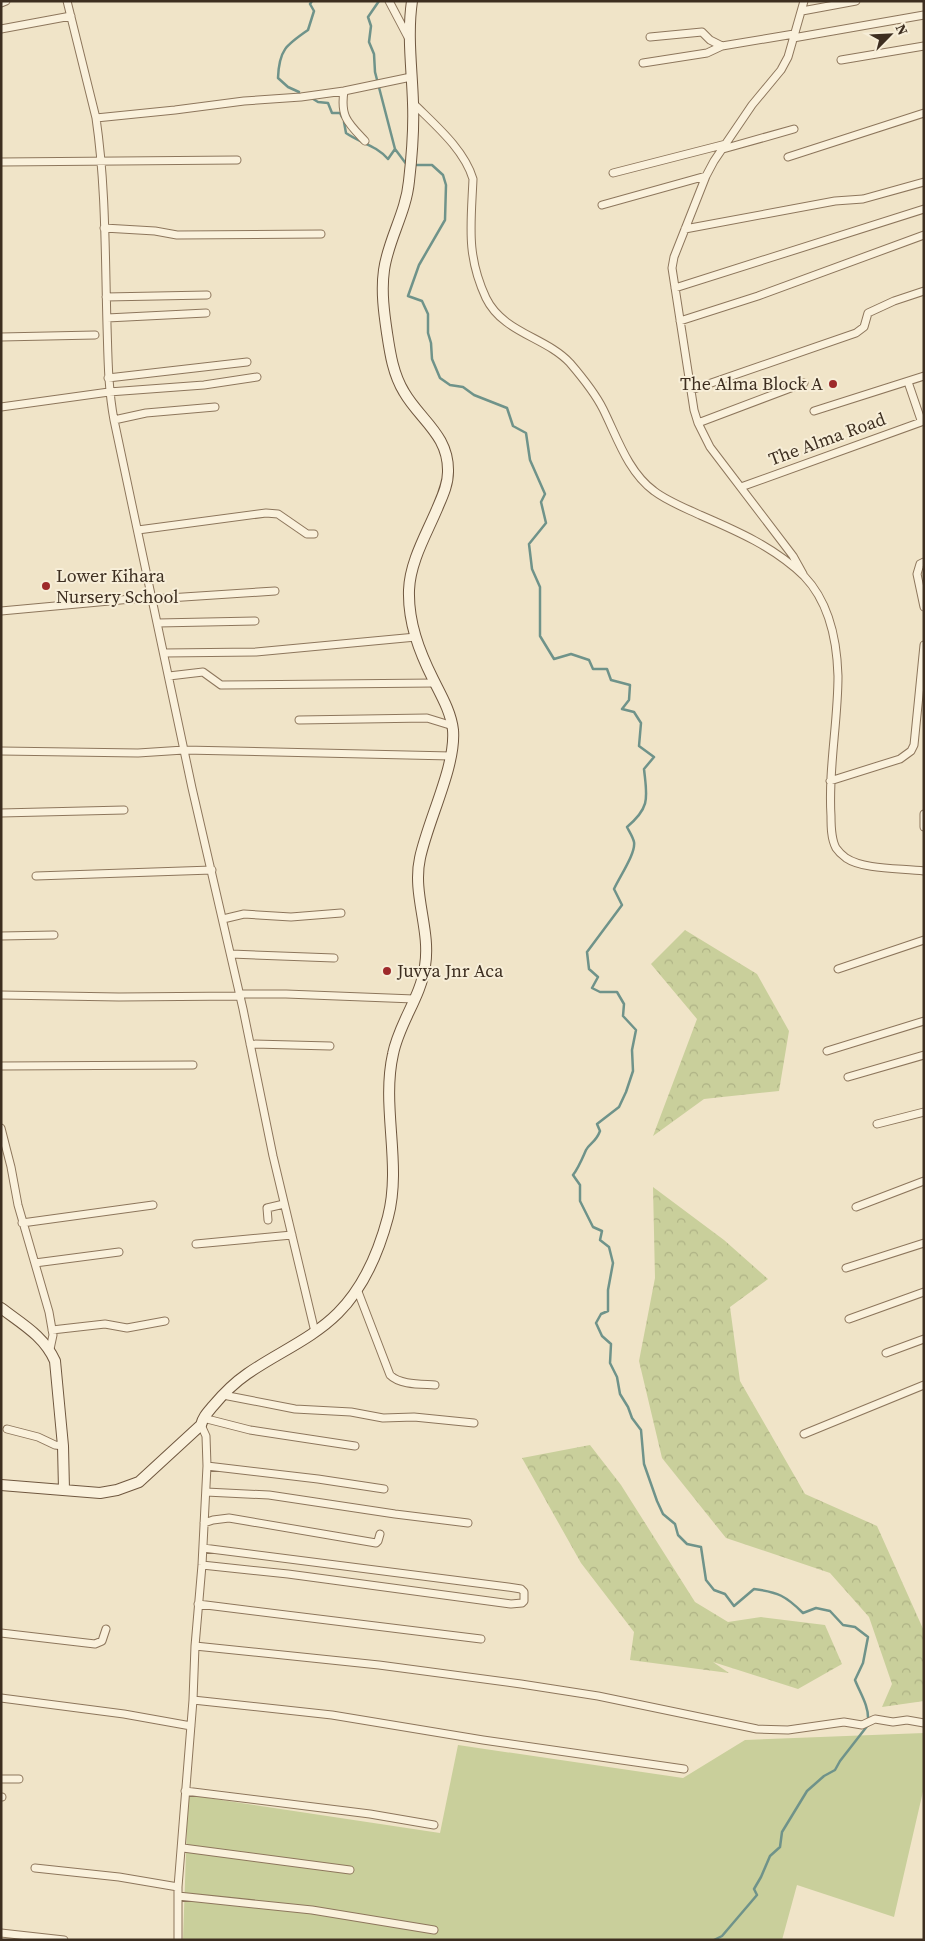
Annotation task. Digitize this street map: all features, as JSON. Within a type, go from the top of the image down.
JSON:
[{"type":"main road","points":[[1,1486],[100,1492],[140,1482],[202,1422],[223,1395],[244,1376],[315,1332],[336,1315],[351,1299],[381,1239],[390,1212],[392,1181],[388,1086],[393,1052],[426,965],[426,942],[417,881],[419,860],[451,756],[453,726],[445,703],[421,654],[411,621],[409,589],[413,565],[445,489],[449,471],[445,449],[437,432],[408,399],[394,371],[383,296],[384,269],[404,211],[411,165],[413,103],[410,42],[412,1]]},
{"type":"main road","points":[[1,1308],[43,1340],[50,1349],[55,1361],[63,1446],[64,1490]]},
{"type":"street","points":[[1,2],[6,1]]},
{"type":"street","points":[[67,1],[96,118],[104,228],[108,378],[114,420],[184,750],[240,995],[273,1156],[315,1332]]},
{"type":"street","points":[[389,1],[410,42]]},
{"type":"street","points":[[804,1],[788,57],[781,70],[752,105],[706,176],[674,257],[672,268],[698,423],[710,447],[793,556],[827,612],[834,638],[838,675],[830,781],[832,833],[836,847],[847,859],[858,863],[924,870]]},
{"type":"street","points":[[802,11],[856,1]]},
{"type":"street","points":[[643,63],[707,53],[722,46],[924,15]]},
{"type":"street","points":[[1,29],[71,16]]},
{"type":"street","points":[[650,37],[702,32],[710,40],[722,46]]},
{"type":"street","points":[[841,60],[924,46]]},
{"type":"street","points":[[96,118],[244,101],[301,97],[344,91],[411,77]]},
{"type":"street","points":[[344,91],[343,113],[365,141]]},
{"type":"street","points":[[413,103],[453,146],[466,162],[470,171],[473,179],[470,242],[472,258],[487,300],[500,317],[556,351],[569,362],[601,406],[631,466],[642,482],[657,494],[680,506],[747,536],[770,550],[804,577]]},
{"type":"street","points":[[788,157],[924,113]]},
{"type":"street","points":[[613,173],[794,129]]},
{"type":"street","points":[[1,162],[237,160]]},
{"type":"street","points":[[602,205],[706,176]]},
{"type":"street","points":[[685,229],[835,201],[863,199],[924,182]]},
{"type":"street","points":[[675,288],[924,209]]},
{"type":"street","points":[[104,228],[155,231],[177,235],[321,234]]},
{"type":"street","points":[[680,321],[758,296],[924,235]]},
{"type":"street","points":[[691,390],[856,333],[864,327],[868,313],[894,301],[924,291]]},
{"type":"street","points":[[106,297],[206,295]]},
{"type":"street","points":[[107,318],[206,313]]},
{"type":"street","points":[[1,337],[94,335]]},
{"type":"street","points":[[108,378],[247,362]]},
{"type":"street","points":[[814,411],[924,376]]},
{"type":"street","points":[[1,408],[109,392],[204,385],[257,377]]},
{"type":"street","points":[[908,382],[922,420]]},
{"type":"street","points":[[698,423],[804,383]]},
{"type":"street","points":[[114,420],[146,413],[215,406]]},
{"type":"street","name":"The Alma Road","points":[[741,487],[821,459],[922,420]]},
{"type":"street","points":[[138,530],[266,513],[278,514],[307,534],[314,534]]},
{"type":"street","points":[[924,562],[920,564],[917,574],[924,608]]},
{"type":"street","points":[[1,611],[153,598],[275,591]]},
{"type":"street","points":[[158,623],[255,621]]},
{"type":"street","points":[[164,653],[256,652],[416,637]]},
{"type":"street","points":[[830,781],[900,759],[911,751],[914,745],[924,645]]},
{"type":"street","points":[[169,676],[202,672],[215,682],[230,686],[435,683]]},
{"type":"street","points":[[299,720],[426,718],[453,726]]},
{"type":"street","points":[[1,751],[138,753],[184,750],[451,756]]},
{"type":"street","points":[[1,814],[124,810]]},
{"type":"street","points":[[924,814],[924,827]]},
{"type":"street","points":[[36,876],[212,870]]},
{"type":"street","points":[[223,919],[244,914],[291,917],[341,913]]},
{"type":"street","points":[[1,936],[54,935]]},
{"type":"street","points":[[838,969],[924,940]]},
{"type":"street","points":[[231,954],[334,958]]},
{"type":"street","points":[[1,996],[119,997],[286,994],[414,999]]},
{"type":"street","points":[[827,1051],[924,1021]]},
{"type":"street","points":[[250,1044],[330,1046]]},
{"type":"street","points":[[848,1077],[924,1055]]},
{"type":"street","points":[[1,1066],[193,1065]]},
{"type":"street","points":[[877,1124],[924,1112]]},
{"type":"street","points":[[1,1128],[22,1223],[49,1312],[53,1335],[50,1349]]},
{"type":"street","points":[[856,1207],[924,1181]]},
{"type":"street","points":[[22,1223],[153,1204]]},
{"type":"street","points":[[268,1220],[267,1208],[284,1204]]},
{"type":"street","points":[[196,1244],[292,1236]]},
{"type":"street","points":[[846,1268],[924,1243]]},
{"type":"street","points":[[35,1263],[119,1252]]},
{"type":"street","points":[[357,1289],[390,1375],[395,1380],[402,1382],[435,1385]]},
{"type":"street","points":[[849,1319],[924,1292]]},
{"type":"street","points":[[52,1330],[105,1324],[127,1328],[165,1322]]},
{"type":"street","points":[[886,1354],[924,1339]]},
{"type":"street","points":[[804,1434],[924,1386]]},
{"type":"street","points":[[223,1395],[295,1409],[351,1412],[383,1418],[414,1417],[474,1423]]},
{"type":"street","points":[[178,1940],[178,1887],[192,1726],[195,1646],[208,1466],[206,1436],[202,1422],[355,1446]]},
{"type":"street","points":[[7,1429],[63,1446]]},
{"type":"street","points":[[208,1466],[384,1489]]},
{"type":"street","points":[[206,1492],[269,1495],[468,1523]]},
{"type":"street","points":[[204,1523],[229,1518],[376,1543],[380,1534]]},
{"type":"street","points":[[202,1565],[288,1574],[511,1604],[522,1603],[525,1596],[521,1590],[508,1587],[203,1548]]},
{"type":"street","points":[[198,1604],[481,1639]]},
{"type":"street","points":[[1,1633],[95,1644],[102,1641],[106,1629]]},
{"type":"street","points":[[195,1646],[379,1665],[521,1684],[608,1698],[757,1729],[788,1730],[844,1722],[862,1725],[875,1719],[893,1722],[907,1720],[924,1723]]},
{"type":"street","points":[[1,1698],[124,1714],[192,1726]]},
{"type":"street","points":[[193,1700],[332,1715],[483,1740],[684,1769]]},
{"type":"street","points":[[1,1779],[19,1780]]},
{"type":"street","points":[[185,1792],[370,1814],[434,1825]]},
{"type":"street","points":[[182,1848],[350,1870]]},
{"type":"street","points":[[35,1868],[119,1877],[178,1887]]},
{"type":"street","points":[[178,1896],[312,1910],[434,1930]]},
{"type":"street","points":[[1,1933],[64,1940]]},
{"type":"green space","points":[[685,930],[757,974],[789,1031],[779,1091],[704,1099],[653,1136],[697,1019],[651,964]]},
{"type":"green space","points":[[653,1187],[724,1240],[768,1279],[730,1307],[740,1381],[805,1494],[877,1526],[924,1631],[924,1701],[882,1707],[892,1684],[869,1617],[830,1573],[726,1538],[662,1458],[639,1361],[655,1278]]},
{"type":"green space","points":[[590,1445],[621,1485],[695,1602],[728,1622],[761,1617],[825,1625],[842,1664],[798,1689],[713,1662],[729,1673],[630,1660],[634,1632],[581,1563],[522,1458]]},
{"type":"green space","points":[[924,1733],[924,1787],[894,1917],[797,1885],[782,1940],[183,1940],[188,1795],[440,1833],[458,1745],[683,1778],[745,1740]]},
{"type":"waterway","points":[[299,92],[288,87],[278,78],[280,61],[282,54],[289,44],[308,30],[314,11],[310,4],[312,1]]},
{"type":"waterway","points":[[379,1],[368,17],[371,26],[369,42],[374,54],[375,72],[395,149]]},
{"type":"waterway","points":[[310,97],[318,102],[328,103],[332,113],[340,113],[342,117]]},
{"type":"waterway","points":[[344,122],[346,133],[378,150],[388,159],[395,149],[407,165]]},
{"type":"waterway","points":[[414,165],[432,165],[443,175],[446,185],[445,220],[419,265],[408,296],[422,301],[428,314],[428,333],[432,359],[440,378],[450,385],[463,387],[474,395],[507,408],[513,426],[526,433],[530,460],[545,494],[541,502],[546,523],[529,544],[532,569],[540,587],[540,636],[554,659],[571,654],[589,660],[593,669],[607,669],[611,680],[630,685],[629,700],[622,709],[634,712],[641,723],[639,746],[654,757],[644,769],[646,794],[644,807],[635,820],[627,827],[633,840],[633,852],[614,889],[622,905],[587,952],[589,969],[598,977],[592,988],[600,992],[617,992],[624,1004],[623,1016],[636,1030],[632,1050],[633,1071],[626,1092],[619,1107],[597,1124],[600,1131],[586,1150],[573,1175],[580,1185],[580,1201],[593,1227],[602,1231],[600,1240],[609,1247],[613,1263],[608,1290],[608,1311],[601,1314],[596,1323],[602,1336],[611,1344],[610,1363],[617,1377],[620,1394],[632,1418],[641,1430],[644,1464],[657,1501],[663,1514],[675,1524],[678,1535],[687,1544],[701,1547],[706,1580],[714,1590],[725,1594],[734,1606],[754,1589],[769,1592],[792,1602],[803,1613],[816,1608],[830,1611],[843,1625],[855,1627],[868,1637],[863,1663],[855,1680],[866,1705],[868,1720]]},
{"type":"waterway","points":[[714,1940],[722,1936],[757,1895],[754,1889],[770,1856],[780,1847],[782,1832],[807,1791],[824,1776],[835,1770],[868,1725]]},
{"type":"place","name":"The Alma Block A","points":[[833,384]]},
{"type":"place","name":"Lower Kihara Nursery School","points":[[46,586]]},
{"type":"place","name":"Juvya Jnr Aca","points":[[387,971]]}]
